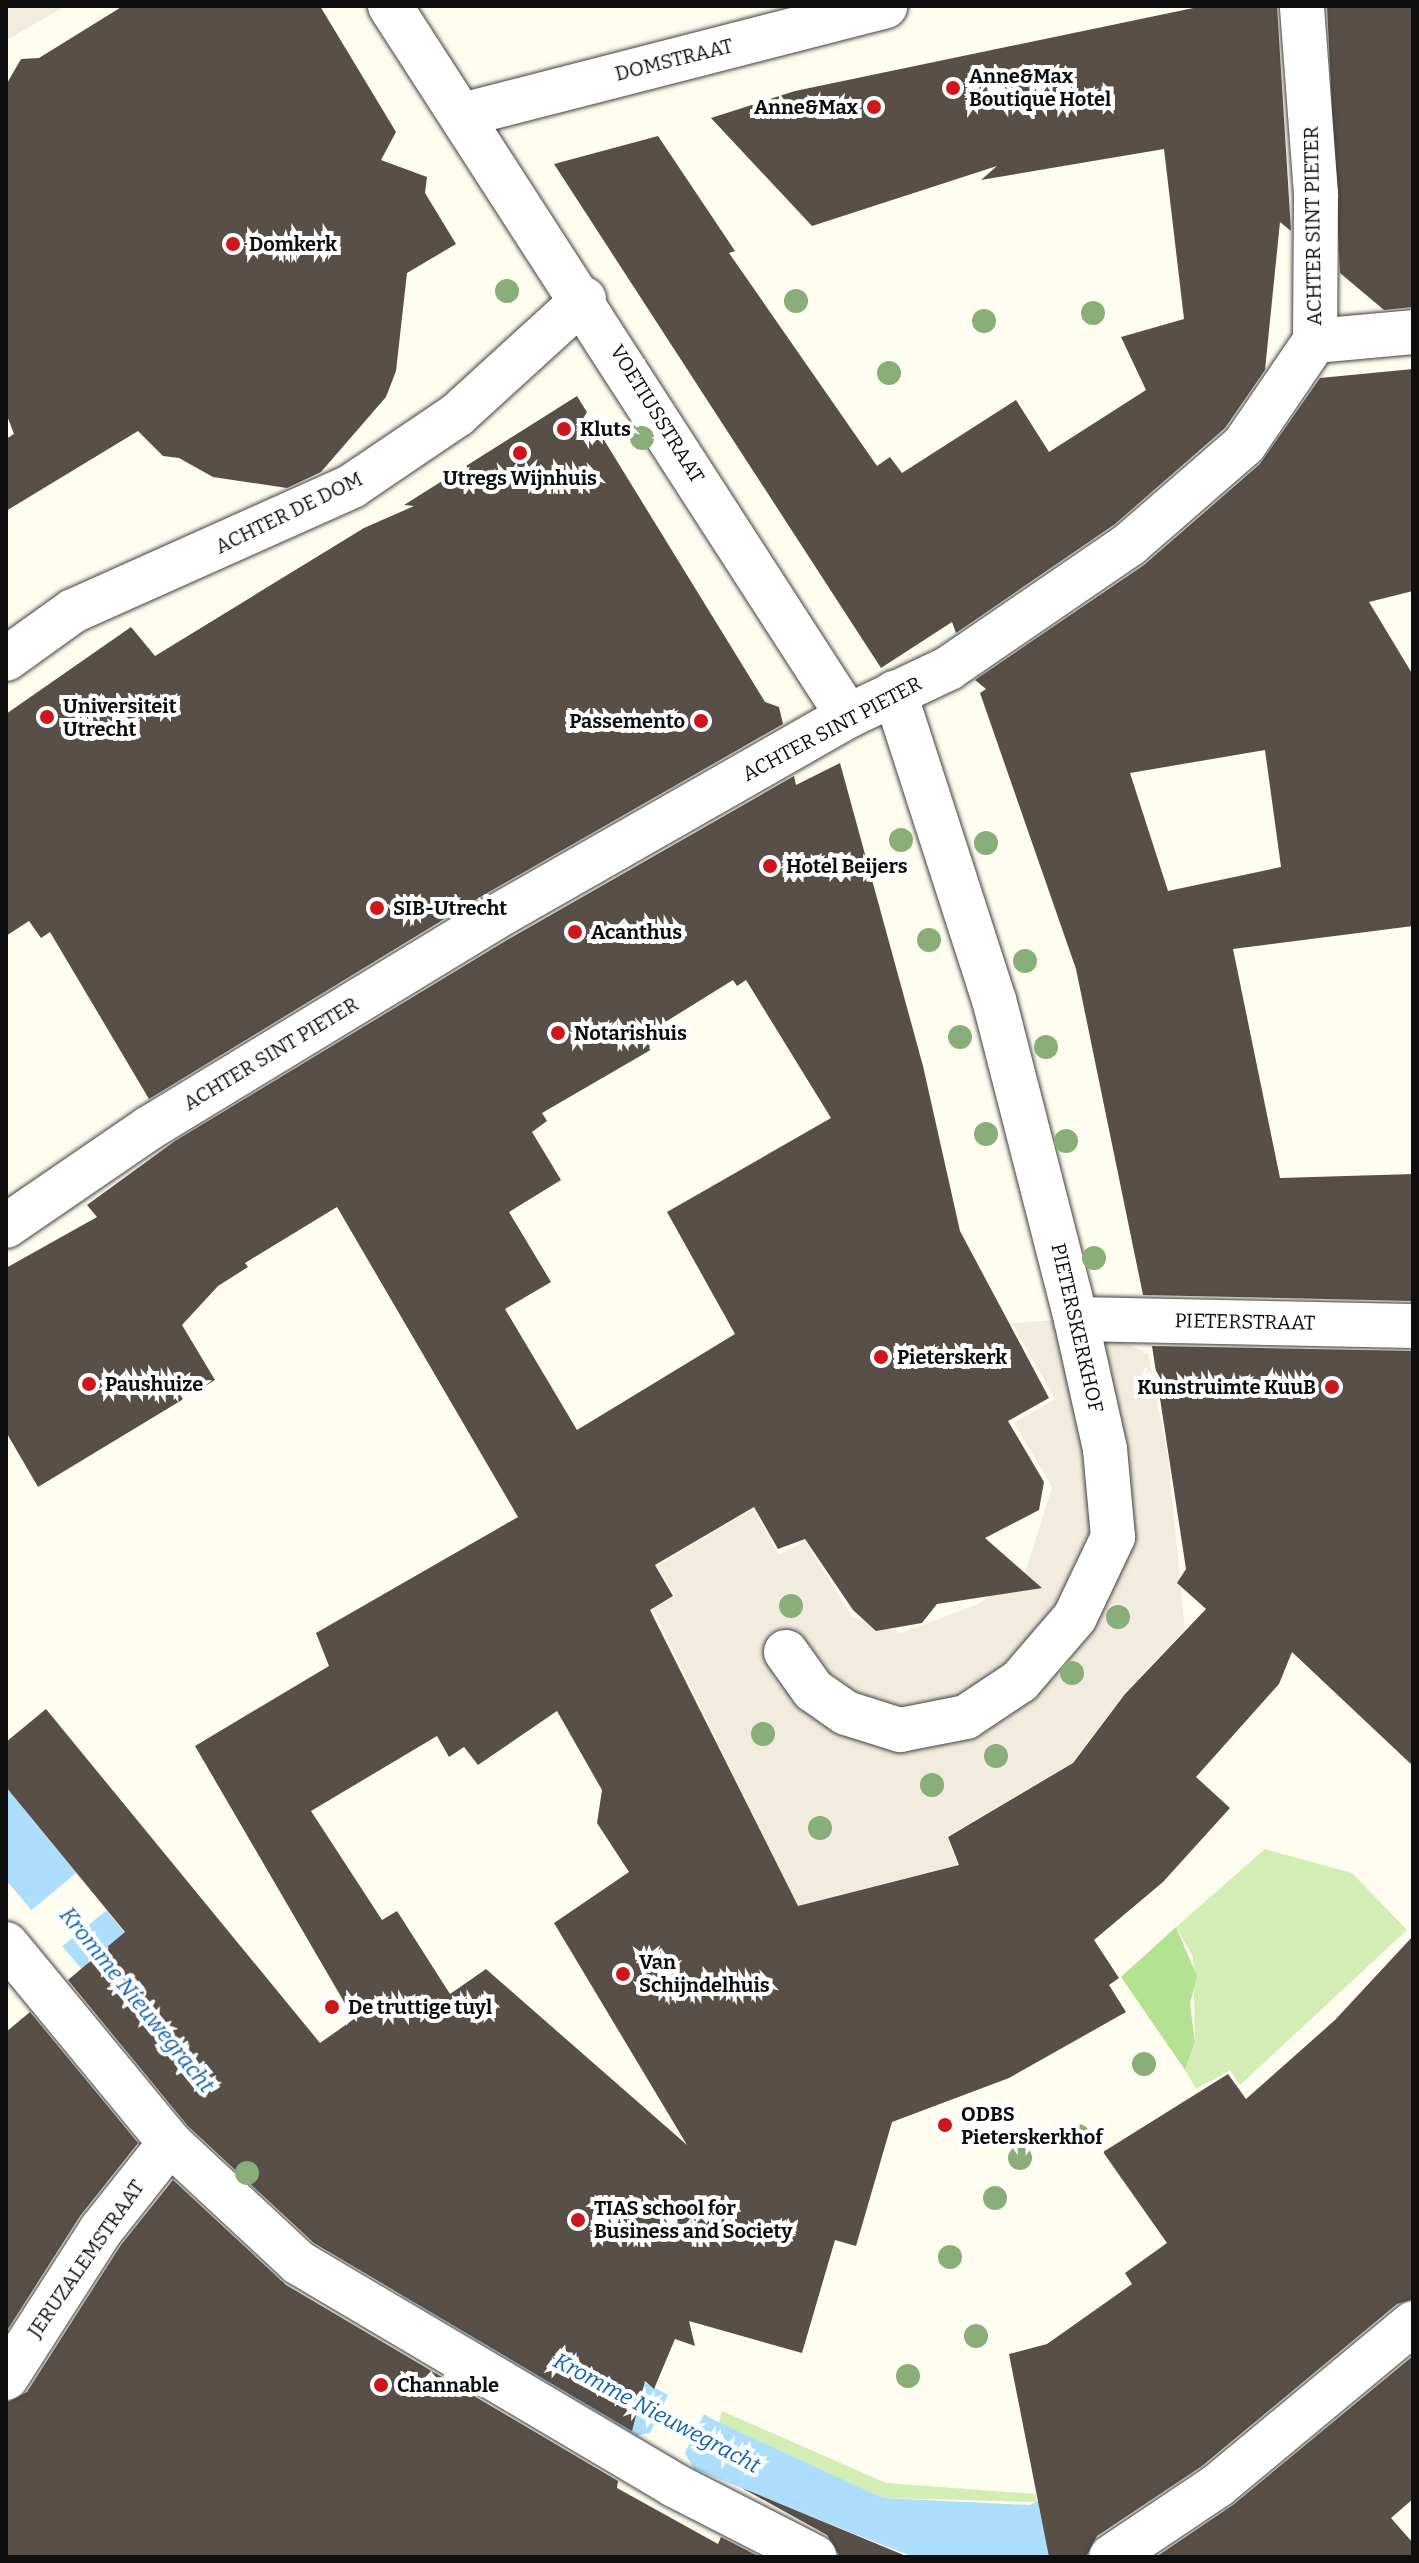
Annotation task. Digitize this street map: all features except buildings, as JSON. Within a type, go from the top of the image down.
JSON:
[{"type":"street","name":"VOETIUSSTRAAT","points":[[390,6],[584,299],[848,716]]},
{"type":"street","name":"DOMSTRAAT","points":[[462,115],[885,6]]},
{"type":"street","name":"ACHTER SINT PIETER","points":[[6,1226],[149,1128],[481,926],[848,716],[949,668],[1130,544],[1244,445],[1315,341],[1316,194],[1302,6]]},
{"type":"street","name":"ACHTER DE DOM","points":[[6,659],[73,611],[352,486],[457,415],[584,299]]},
{"type":"street","points":[[1315,341],[1413,332]]},
{"type":"street","name":"PIETERSKERKHOF","points":[[786,1652],[813,1690],[846,1713],[900,1730],[966,1717],[1020,1681],[1075,1617],[1113,1537],[1105,1449],[1076,1319],[994,1000],[895,693]]},
{"type":"street","name":"PIETERSTRAAT","points":[[1076,1319],[1413,1326]]},
{"type":"street","points":[[6,1944],[170,2143],[299,2263],[674,2485],[815,2557]]},
{"type":"street","name":"JERUZALEMSTRAAT","points":[[6,2378],[101,2230],[170,2143]]},
{"type":"street","points":[[1111,2557],[1217,2486],[1413,2323]]},
{"type":"green space","points":[[1265,1849],[1352,1873],[1407,1930],[1240,2085],[1230,2070],[1196,2089],[1185,2070],[1195,2042],[1193,1957],[1176,1927]]},
{"type":"green space","points":[[1176,1927],[1197,1976],[1190,2004],[1195,2042],[1185,2070],[1121,1977]]},
{"type":"green space","points":[[722,2411],[886,2483],[1036,2494],[1037,2502],[883,2498],[719,2423]]},
{"type":"shaded area","points":[[6,6],[66,6],[6,40]]},
{"type":"shaded area","points":[[1076,1319],[1148,1354],[1168,1456],[1185,1630],[1129,1688],[1072,1763],[947,1836],[958,1865],[797,1906],[653,1609],[675,1596],[657,1566],[753,1509],[779,1555],[805,1541],[853,1617],[901,1633],[976,1605],[1025,1573],[1052,1487],[1014,1423],[1055,1399],[1012,1323]]},
{"type":"water","name":"Kromme Nieuwegracht","points":[[6,1787],[143,1955],[574,2344],[720,2423],[883,2498],[1030,2505],[1369,2322],[1258,2420],[1121,2515],[1046,2557],[914,2557],[852,2533],[695,2469],[637,2436],[404,2297],[255,2190],[259,2178],[6,1880]]},
{"type":"pier","points":[[76,1873],[107,1910],[60,1948],[27,1914]]},
{"type":"pier","points":[[669,2393],[705,2412],[685,2453],[695,2471],[634,2436],[650,2433]]},
{"type":"place","name":"Anne&Max Boutique Hotel","points":[[953,88]]},
{"type":"place","name":"Anne&Max","points":[[874,107]]},
{"type":"place","name":"Domkerk","points":[[233,244]]},
{"type":"place","name":"Kluts","points":[[564,429]]},
{"type":"place","name":"Utregs Wijnhuis","points":[[520,453]]},
{"type":"place","name":"Universiteit Utrecht","points":[[47,717]]},
{"type":"place","name":"Passemento","points":[[701,721]]},
{"type":"place","name":"Hotel Beijers","points":[[770,866]]},
{"type":"place","name":"SIB-Utrecht","points":[[377,908]]},
{"type":"place","name":"Acanthus","points":[[575,932]]},
{"type":"place","name":"Notarishuis","points":[[558,1033]]},
{"type":"place","name":"Pieterskerk","points":[[881,1357]]},
{"type":"place","name":"Paushuize","points":[[89,1384]]},
{"type":"place","name":"Kunstruimte KuuB","points":[[1332,1387]]},
{"type":"place","name":"Van Schijndelhuis","points":[[623,1974]]},
{"type":"place","name":"De truttige tuyl","points":[[332,2007]]},
{"type":"place","name":"ODBS Pieterskerkhof","points":[[945,2125]]},
{"type":"place","name":"TIAS school for Business and Society","points":[[578,2220]]},
{"type":"place","name":"Channable","points":[[381,2385]]}]
